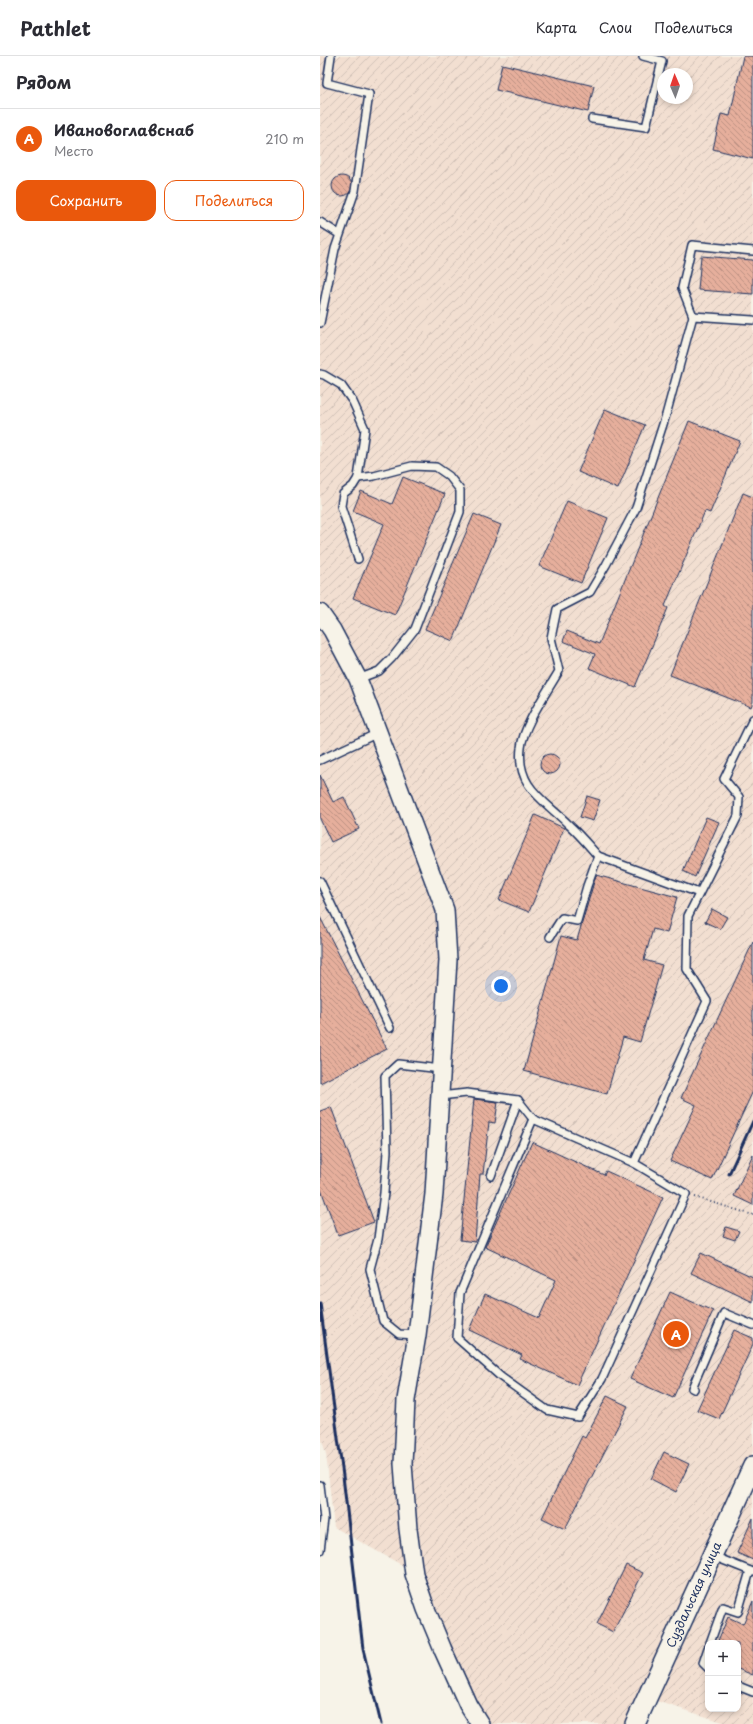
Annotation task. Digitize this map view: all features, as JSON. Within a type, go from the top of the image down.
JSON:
[{"type":"main road","name":"Суздальская улица","points":[[635,1724],[753,1466]]},
{"type":"street","points":[[320,613],[332,630],[358,679],[445,910],[448,960],[434,1194],[417,1335],[406,1400],[403,1464],[414,1574],[428,1616],[468,1705],[480,1724]]},
{"type":"lane","points":[[320,323],[335,249],[355,191],[369,94],[327,84],[331,56]]},
{"type":"lane","points":[[592,119],[646,127],[662,61],[643,56]]},
{"type":"lane","points":[[320,222],[339,234]]},
{"type":"lane","points":[[699,893],[598,856],[569,824],[550,809],[533,792],[522,773],[521,748],[530,721],[559,671],[551,638],[557,609],[590,592],[636,508],[666,415],[693,316],[682,288],[692,244],[753,251]]},
{"type":"lane","points":[[693,316],[753,320]]},
{"type":"lane","points":[[320,374],[341,385],[353,402],[365,429],[358,478],[353,486],[343,494],[341,506],[358,559]]},
{"type":"lane","points":[[358,478],[374,476],[412,466],[436,468],[449,476],[460,490],[460,512],[415,628],[392,658],[379,671],[358,679]]},
{"type":"lane","points":[[634,1163],[707,1001],[687,969],[688,916],[738,816],[739,797],[724,779],[753,719]]},
{"type":"lane","points":[[320,760],[378,733]]},
{"type":"lane","points":[[550,937],[562,918],[577,921],[587,886],[598,856]]},
{"type":"lane","points":[[320,881],[390,1028]]},
{"type":"lane","points":[[417,1335],[400,1334],[383,1321],[370,1268],[378,1239],[384,1193],[387,1151],[385,1076],[398,1064],[441,1069]]},
{"type":"lane","points":[[439,1096],[467,1093],[518,1100],[533,1120],[634,1163],[686,1194],[602,1379],[578,1417],[547,1410],[501,1377],[457,1338],[460,1293],[533,1120]]},
{"type":"lane","points":[[491,1176],[518,1100]]},
{"type":"lane","points":[[694,1389],[692,1388],[724,1313],[753,1325]]},
{"type":"lane","points":[[320,1485],[324,1519],[320,1550]]},
{"type":"lane","points":[[711,1640],[723,1607],[738,1612],[752,1572],[712,1556]]},
{"type":"lane","points":[[741,1687],[753,1692]]},
{"type":"path","points":[[686,1194],[753,1215]]},
{"type":"shaded area","points":[[320,56],[753,56],[753,1451],[630,1724],[482,1724],[407,1568],[334,1527],[326,1454],[320,1434]]},
{"type":"shaded area","points":[[753,1478],[753,1724],[729,1724],[653,1700]]},
{"type":"building","points":[[743,56],[753,56],[753,159],[713,149],[721,114],[730,116]]},
{"type":"building","points":[[502,64],[594,86],[588,112],[496,90]]},
{"type":"building","points":[[342,176],[349,179],[352,186],[349,193],[342,196],[335,193],[332,186],[335,179]]},
{"type":"building","points":[[701,256],[753,260],[753,294],[698,290]]},
{"type":"building","points":[[605,409],[645,425],[618,489],[578,472]]},
{"type":"building","points":[[689,421],[740,441],[710,513],[705,511],[665,606],[668,608],[635,687],[589,668],[595,654],[563,641],[567,631],[599,644]]},
{"type":"building","points":[[403,477],[445,494],[395,615],[353,598],[384,524],[353,511],[361,491],[392,504]]},
{"type":"building","points":[[743,493],[753,497],[753,702],[751,707],[670,675]]},
{"type":"building","points":[[567,501],[608,518],[581,583],[539,566]]},
{"type":"building","points":[[474,514],[501,525],[453,641],[425,629]]},
{"type":"building","points":[[550,754],[557,757],[560,764],[557,771],[550,774],[543,771],[540,764],[543,757]]},
{"type":"building","points":[[320,775],[333,802],[344,797],[359,829],[331,842],[320,819]]},
{"type":"building","points":[[587,796],[600,800],[593,821],[580,817]]},
{"type":"building","points":[[535,815],[564,828],[529,912],[499,900]]},
{"type":"building","points":[[706,817],[719,822],[695,877],[683,871]]},
{"type":"building","points":[[596,875],[677,897],[667,933],[653,929],[644,960],[662,965],[640,1042],[623,1037],[607,1094],[524,1071],[561,936],[577,940]]},
{"type":"building","points":[[712,909],[727,917],[720,929],[705,922]]},
{"type":"building","points":[[320,917],[387,1049],[320,1083]]},
{"type":"building","points":[[753,942],[753,1091],[712,1180],[670,1161],[696,1105],[681,1098]]},
{"type":"building","points":[[474,1099],[498,1102],[495,1123],[489,1122],[483,1174],[480,1174],[475,1242],[460,1240]]},
{"type":"building","points":[[331,1107],[374,1222],[338,1235],[320,1187],[320,1111]]},
{"type":"building","points":[[532,1142],[604,1175],[606,1171],[663,1197],[577,1385],[520,1359],[522,1355],[469,1330],[485,1294],[539,1318],[556,1280],[485,1247]]},
{"type":"building","points":[[753,1154],[753,1205],[734,1196]]},
{"type":"building","points":[[726,1227],[739,1231],[735,1240],[723,1236]]},
{"type":"building","points":[[701,1253],[753,1277],[753,1302],[691,1273]]},
{"type":"building","points":[[670,1292],[713,1311],[673,1398],[630,1379]]},
{"type":"building","points":[[734,1330],[753,1338],[753,1344],[719,1419],[697,1410]]},
{"type":"building","points":[[607,1396],[628,1406],[565,1529],[542,1518],[582,1436],[585,1438]]},
{"type":"building","points":[[664,1452],[689,1464],[676,1492],[651,1479]]},
{"type":"building","points":[[753,1518],[753,1560],[737,1553]]},
{"type":"building","points":[[626,1565],[643,1573],[613,1632],[597,1624]]},
{"type":"building","points":[[753,1601],[753,1675],[741,1670],[741,1640],[718,1640],[728,1617],[743,1624]]},
{"type":"railway","points":[[729,1174],[753,1121]]},
{"type":"railway","points":[[320,1303],[343,1476],[363,1649],[381,1724]]},
{"type":"place","name":"Ивановоглавснаб","points":[[676,1334]]}]
